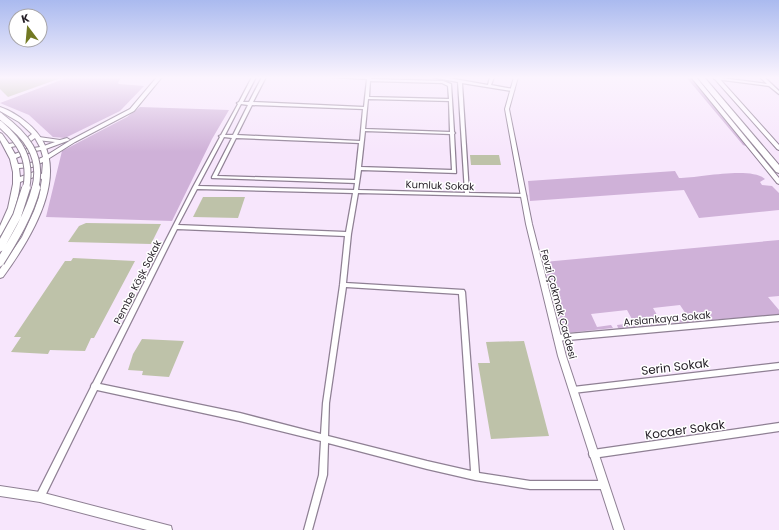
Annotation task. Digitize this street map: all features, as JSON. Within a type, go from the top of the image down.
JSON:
[{"type":"highway","points":[[721,102],[779,170]]},
{"type":"highway","points":[[728,102],[779,160]]},
{"type":"main road","points":[[0,109],[23,122],[37,137],[46,158],[46,178],[43,196],[35,217],[18,251],[0,275]]},
{"type":"main road","points":[[0,116],[20,130],[26,138],[36,157],[38,169],[35,195],[28,214],[0,262]]},
{"type":"main road","points":[[0,124],[14,136],[23,150],[27,172],[26,191],[20,210],[0,247]]},
{"type":"main road","points":[[0,135],[14,157],[17,181],[13,205],[0,233]]},
{"type":"main road","points":[[8,146],[25,143],[37,137]]},
{"type":"main road","points":[[14,157],[29,150],[43,148]]},
{"type":"main road","points":[[16,166],[32,165],[46,158]]},
{"type":"main road","points":[[17,181],[32,175],[41,175],[46,178]]},
{"type":"street","points":[[43,148],[68,140],[125,110],[132,102]]},
{"type":"street","points":[[46,158],[132,110],[139,102]]},
{"type":"street","points":[[308,530],[323,475],[326,403],[343,285],[348,234],[356,191],[367,102]]},
{"type":"street","points":[[359,168],[454,172],[451,102]]},
{"type":"street","points":[[463,102],[467,194]]},
{"type":"street","name":"Fevzi Çakmak Caddesi","points":[[510,102],[508,109],[536,256],[557,338],[593,454],[619,530]]},
{"type":"street","points":[[713,102],[779,182]]},
{"type":"street","points":[[737,102],[779,148]]},
{"type":"street","points":[[239,103],[366,108]]},
{"type":"street","name":"Pembe Köşk Sokak","points":[[40,497],[94,386],[239,103]]},
{"type":"street","points":[[251,104],[214,177],[357,182]]},
{"type":"street","points":[[363,130],[453,133]]},
{"type":"street","points":[[221,136],[362,142]]},
{"type":"street","points":[[37,137],[51,142],[68,140]]},
{"type":"street","name":"Kumluk Sokak","points":[[195,187],[524,196]]},
{"type":"street","points":[[176,227],[348,234]]},
{"type":"street","points":[[343,285],[462,292],[475,476]]},
{"type":"street","name":"Arslankaya Sokak","points":[[557,338],[779,318]]},
{"type":"street","name":"Serin Sokak","points":[[573,390],[779,366]]},
{"type":"street","points":[[94,386],[240,417],[475,476],[530,485],[604,485]]},
{"type":"street","name":"Kocaer Sokak","points":[[593,454],[779,427]]},
{"type":"street","points":[[0,491],[40,497],[167,530]]},
{"type":"shaded area","points":[[3,102],[129,102],[120,111],[65,138],[53,137],[29,115],[0,103]]},
{"type":"shaded area","points":[[707,102],[711,102],[748,147],[743,145]]},
{"type":"shaded area","points":[[140,107],[229,110],[212,139],[172,221],[46,217],[62,151],[127,117]]},
{"type":"shaded area","points":[[675,171],[679,178],[737,173],[758,175],[765,179],[760,182],[762,185],[772,186],[779,193],[779,210],[699,218],[684,190],[530,201],[528,181]]},
{"type":"shaded area","points":[[779,240],[779,296],[768,297],[779,310],[779,315],[672,323],[688,317],[680,305],[653,308],[663,325],[618,328],[617,325],[634,323],[627,310],[591,314],[597,327],[611,325],[613,328],[566,333],[561,328],[544,262]]},
{"type":"building","points":[[470,155],[499,155],[501,165],[471,165]]},
{"type":"building","points":[[203,197],[245,197],[238,218],[193,217]]},
{"type":"building","points":[[86,223],[161,224],[151,244],[68,242],[79,226]]},
{"type":"building","points":[[73,258],[135,261],[94,338],[91,338],[85,351],[50,350],[48,354],[11,352],[21,337],[14,337],[65,261],[71,261]]},
{"type":"building","points":[[142,339],[184,341],[169,377],[142,375],[143,371],[128,370],[133,354]]},
{"type":"building","points":[[524,341],[549,436],[491,439],[478,363],[490,363],[486,342]]}]
